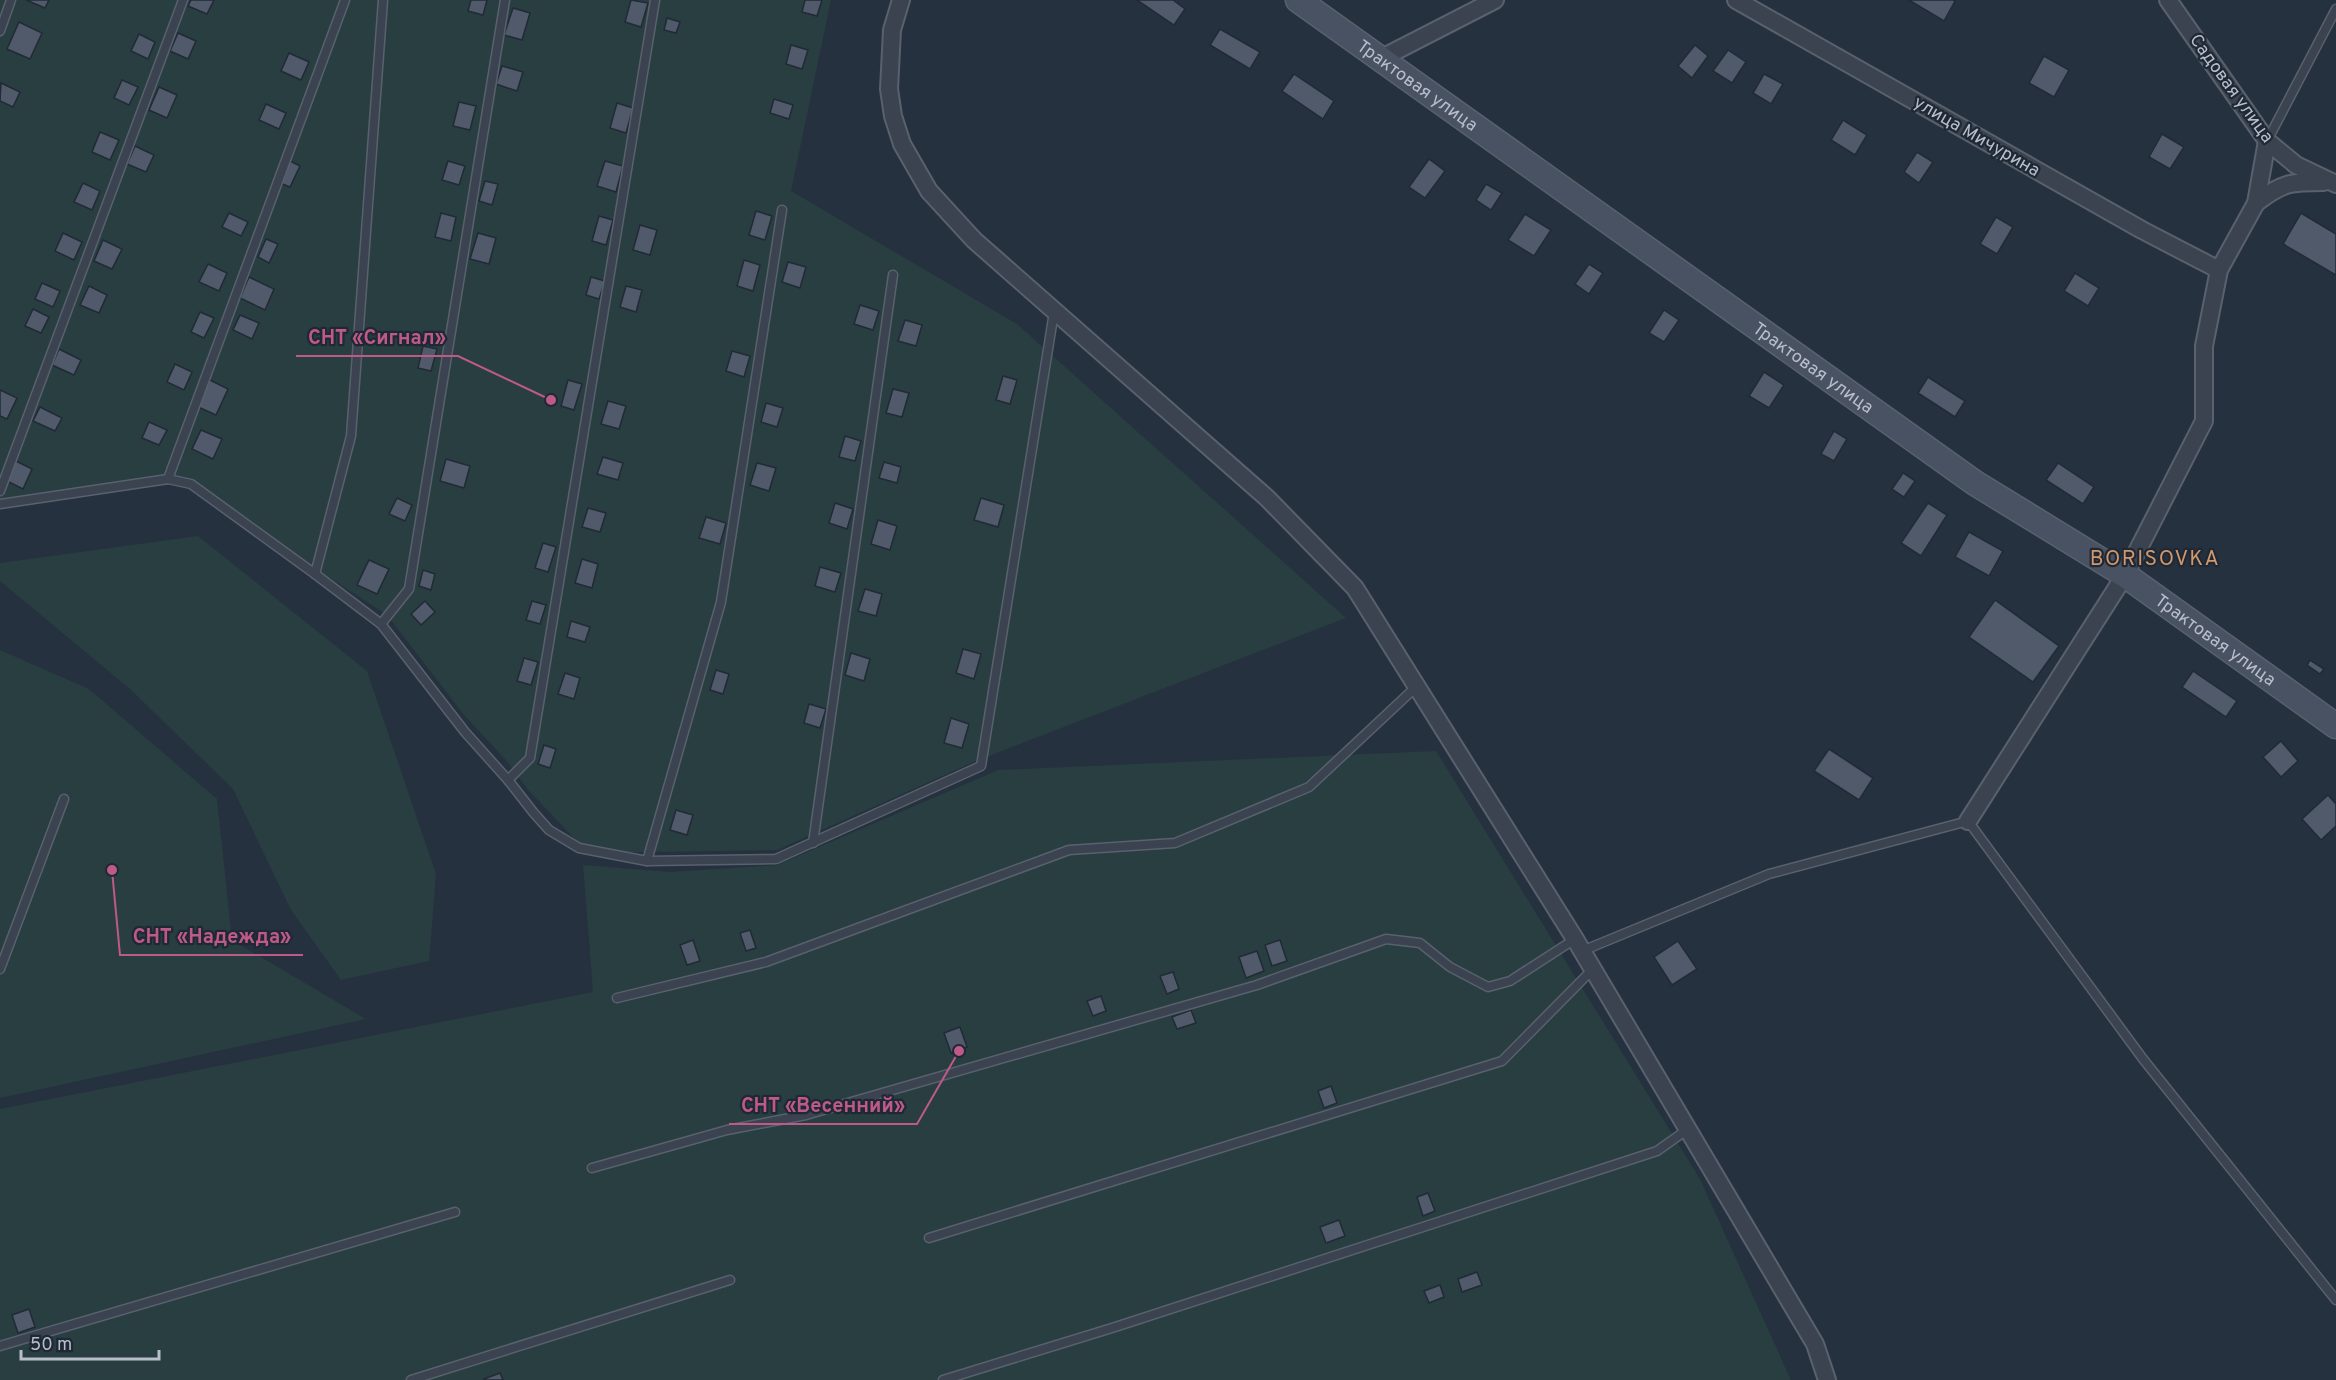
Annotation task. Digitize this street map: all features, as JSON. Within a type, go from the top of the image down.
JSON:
[{"type":"main road","name":"Трактовая улица","points":[[1298,0],[1975,483],[2125,575],[2336,726]]},
{"type":"street","points":[[901,0],[892,30],[889,89],[893,117],[902,144],[930,190],[974,240],[1267,498],[1355,588],[1593,969],[1815,1344],[1827,1380]]},
{"type":"street","points":[[1380,59],[1495,0]]},
{"type":"street","name":"улица Мичурина","points":[[1737,0],[2132,224],[2219,270]]},
{"type":"street","name":"Садовая улица","points":[[2168,0],[2267,141],[2296,165],[2333,183]]},
{"type":"street","points":[[1968,821],[2125,575],[2204,422],[2204,346],[2219,270],[2256,203],[2267,141]]},
{"type":"street","points":[[2256,203],[2274,189],[2293,182],[2333,183]]},
{"type":"lane","points":[[0,31],[11,0]]},
{"type":"lane","points":[[0,491],[183,0]]},
{"type":"lane","points":[[168,479],[345,0]]},
{"type":"lane","points":[[315,574],[351,436],[383,0]]},
{"type":"lane","points":[[381,624],[409,589],[505,0]]},
{"type":"lane","points":[[508,780],[530,758],[655,0]]},
{"type":"lane","points":[[2267,141],[2336,9]]},
{"type":"lane","points":[[647,861],[721,602],[782,210]]},
{"type":"lane","points":[[813,843],[893,275]]},
{"type":"lane","points":[[0,504],[168,479],[191,484],[381,624],[465,732],[549,830],[579,848],[647,861],[776,859],[981,766],[1054,312]]},
{"type":"lane","points":[[617,998],[766,962],[1069,850],[1175,843],[1310,787],[1416,686]]},
{"type":"lane","points":[[0,969],[64,799]]},
{"type":"lane","points":[[592,1168],[727,1130],[806,1115],[1223,995],[1386,939],[1420,943],[1450,968],[1488,987],[1509,981],[1578,945],[1769,874],[1968,821],[2143,1059],[2336,1300]]},
{"type":"lane","points":[[929,1238],[1502,1061],[1593,969]]},
{"type":"lane","points":[[943,1380],[1112,1328],[1657,1151],[1688,1129]]},
{"type":"lane","points":[[0,1346],[455,1212]]},
{"type":"lane","points":[[411,1380],[730,1280]]},
{"type":"green space","points":[[0,0],[831,0],[791,191],[1017,324],[1346,618],[976,761],[777,850],[588,853],[529,791],[506,760],[464,715],[387,615],[175,477],[0,507]]},
{"type":"green space","points":[[198,536],[367,671],[436,874],[429,961],[341,980],[291,910],[233,789],[130,689],[0,581],[0,563]]},
{"type":"green space","points":[[0,650],[89,689],[217,799],[232,940],[366,1019],[0,1098]]},
{"type":"green space","points":[[1436,751],[1700,1179],[1791,1380],[0,1380],[0,1109],[593,992],[583,865],[670,872],[777,865],[998,770]]},
{"type":"building","points":[[26,0],[49,0],[45,8]]},
{"type":"building","points":[[191,0],[214,0],[207,14],[188,6]]},
{"type":"building","points":[[471,0],[487,0],[483,15],[468,11]]},
{"type":"building","points":[[631,0],[648,3],[641,27],[625,22]]},
{"type":"building","points":[[805,0],[822,0],[817,16],[802,12]]},
{"type":"building","points":[[1137,0],[1173,0],[1185,9],[1174,25]]},
{"type":"building","points":[[1909,0],[1953,0],[1955,1],[1944,21]]},
{"type":"building","points":[[513,8],[530,13],[522,40],[504,35]]},
{"type":"building","points":[[667,18],[680,22],[676,33],[664,30]]},
{"type":"building","points":[[19,22],[42,33],[30,59],[7,49]]},
{"type":"building","points":[[1220,29],[1260,52],[1250,69],[1210,45]]},
{"type":"building","points":[[178,33],[196,41],[188,59],[170,51]]},
{"type":"building","points":[[139,34],[155,42],[148,59],[131,51]]},
{"type":"building","points":[[791,45],[808,50],[802,69],[786,64]]},
{"type":"building","points":[[1695,45],[1708,56],[1692,78],[1678,66]]},
{"type":"building","points":[[1728,50],[1746,62],[1732,83],[1713,71]]},
{"type":"building","points":[[289,53],[309,62],[301,80],[281,71]]},
{"type":"building","points":[[2044,56],[2069,70],[2054,97],[2029,83]]},
{"type":"building","points":[[502,66],[523,72],[517,91],[496,84]]},
{"type":"building","points":[[1294,74],[1334,101],[1323,119],[1282,91]]},
{"type":"building","points":[[1764,74],[1783,84],[1771,104],[1753,93]]},
{"type":"building","points":[[122,80],[138,87],[129,105],[114,98]]},
{"type":"building","points":[[1,83],[20,92],[13,107],[0,101]]},
{"type":"building","points":[[159,87],[177,95],[167,118],[149,110]]},
{"type":"building","points":[[774,99],[793,105],[789,119],[770,113]]},
{"type":"building","points":[[459,102],[476,106],[470,130],[453,126]]},
{"type":"building","points":[[617,103],[633,108],[626,133],[610,128]]},
{"type":"building","points":[[266,104],[286,113],[279,129],[259,120]]},
{"type":"building","points":[[1843,120],[1867,135],[1855,155],[1831,140]]},
{"type":"building","points":[[100,132],[119,140],[110,160],[92,152]]},
{"type":"building","points":[[2162,134],[2184,147],[2170,169],[2149,157]]},
{"type":"building","points":[[135,146],[154,155],[146,172],[127,164]]},
{"type":"building","points":[[1917,152],[1933,162],[1919,183],[1904,172]]},
{"type":"building","points":[[1429,159],[1445,171],[1425,198],[1409,187]]},
{"type":"building","points":[[290,161],[300,166],[290,187],[280,183]]},
{"type":"building","points":[[448,161],[465,166],[459,185],[442,180]]},
{"type":"building","points":[[605,161],[623,166],[616,192],[597,186]]},
{"type":"building","points":[[485,181],[498,184],[492,205],[479,201]]},
{"type":"building","points":[[83,183],[100,191],[92,210],[74,202]]},
{"type":"building","points":[[1486,184],[1502,193],[1491,210],[1476,200]]},
{"type":"building","points":[[756,211],[772,216],[765,240],[749,235]]},
{"type":"building","points":[[229,213],[248,222],[241,236],[222,227]]},
{"type":"building","points":[[441,213],[456,217],[451,241],[435,237]]},
{"type":"building","points":[[2301,213],[2336,234],[2336,275],[2283,244]]},
{"type":"building","points":[[1525,214],[1551,230],[1534,256],[1508,240]]},
{"type":"building","points":[[599,216],[613,220],[606,245],[592,241]]},
{"type":"building","points":[[1996,217],[2013,227],[1997,254],[1980,244]]},
{"type":"building","points":[[640,225],[657,230],[650,255],[633,250]]},
{"type":"building","points":[[63,233],[82,242],[74,260],[55,251]]},
{"type":"building","points":[[478,233],[496,238],[489,264],[470,259]]},
{"type":"building","points":[[266,239],[278,244],[269,263],[258,257]]},
{"type":"building","points":[[103,240],[122,249],[112,269],[94,261]]},
{"type":"building","points":[[744,260],[760,265],[753,291],[737,286]]},
{"type":"building","points":[[788,262],[806,267],[800,288],[782,282]]},
{"type":"building","points":[[208,264],[227,273],[219,291],[199,282]]},
{"type":"building","points":[[1589,264],[1603,273],[1589,294],[1575,284]]},
{"type":"building","points":[[2075,273],[2099,288],[2088,306],[2064,291]]},
{"type":"building","points":[[249,277],[274,289],[265,310],[240,298]]},
{"type":"building","points":[[591,277],[605,281],[599,299],[586,295]]},
{"type":"building","points":[[42,283],[60,291],[53,307],[35,299]]},
{"type":"building","points":[[89,286],[107,295],[99,313],[80,305]]},
{"type":"building","points":[[626,286],[642,290],[636,312],[620,307]]},
{"type":"building","points":[[860,305],[879,311],[873,330],[854,324]]},
{"type":"building","points":[[33,309],[49,317],[41,333],[25,326]]},
{"type":"building","points":[[1664,310],[1679,320],[1664,342],[1649,333]]},
{"type":"building","points":[[200,312],[214,318],[204,338],[191,332]]},
{"type":"building","points":[[240,315],[259,323],[252,339],[233,330]]},
{"type":"building","points":[[905,320],[922,325],[916,346],[898,341]]},
{"type":"building","points":[[423,346],[437,349],[431,371],[418,368]]},
{"type":"building","points":[[59,349],[81,360],[74,375],[52,365]]},
{"type":"building","points":[[732,351],[750,356],[744,377],[726,371]]},
{"type":"building","points":[[175,364],[192,372],[184,390],[167,382]]},
{"type":"building","points":[[1764,372],[1784,385],[1769,408],[1749,396]]},
{"type":"building","points":[[1003,376],[1017,380],[1010,404],[996,400]]},
{"type":"building","points":[[1928,377],[1965,401],[1955,417],[1918,393]]},
{"type":"building","points":[[208,379],[228,389],[216,415],[196,406]]},
{"type":"building","points":[[568,380],[582,384],[574,410],[561,406]]},
{"type":"building","points":[[893,389],[909,393],[902,417],[886,413]]},
{"type":"building","points":[[0,390],[17,398],[7,419],[0,416]]},
{"type":"building","points":[[608,401],[626,406],[619,429],[601,424]]},
{"type":"building","points":[[766,403],[783,408],[777,427],[761,422]]},
{"type":"building","points":[[40,407],[62,418],[55,431],[33,421]]},
{"type":"building","points":[[149,422],[167,430],[159,445],[142,438]]},
{"type":"building","points":[[201,430],[222,439],[213,459],[192,449]]},
{"type":"building","points":[[1834,431],[1847,439],[1834,461],[1821,454]]},
{"type":"building","points":[[845,436],[861,441],[855,461],[839,457]]},
{"type":"building","points":[[603,457],[623,463],[618,480],[597,474]]},
{"type":"building","points":[[446,459],[470,466],[464,488],[440,481]]},
{"type":"building","points":[[16,461],[32,469],[23,489],[7,481]]},
{"type":"building","points":[[884,462],[901,467],[897,483],[879,478]]},
{"type":"building","points":[[757,463],[776,468],[769,491],[750,485]]},
{"type":"building","points":[[2058,463],[2094,487],[2083,504],[2046,480]]},
{"type":"building","points":[[1903,473],[1915,481],[1904,497],[1892,489]]},
{"type":"building","points":[[397,498],[412,505],[405,521],[389,514]]},
{"type":"building","points":[[981,498],[1004,505],[998,527],[974,520]]},
{"type":"building","points":[[835,503],[853,509],[847,529],[829,523]]},
{"type":"building","points":[[1928,503],[1947,515],[1921,556],[1901,543]]},
{"type":"building","points":[[588,508],[606,513],[600,532],[582,527]]},
{"type":"building","points":[[706,517],[726,523],[720,544],[699,538]]},
{"type":"building","points":[[878,520],[897,526],[890,550],[871,544]]},
{"type":"building","points":[[1969,532],[2003,551],[1989,576],[1955,557]]},
{"type":"building","points":[[543,543],[556,547],[548,572],[535,568]]},
{"type":"building","points":[[582,559],[598,564],[592,588],[575,583]]},
{"type":"building","points":[[369,560],[389,569],[377,594],[357,585]]},
{"type":"building","points":[[820,567],[841,573],[835,592],[815,586]]},
{"type":"building","points":[[423,570],[435,574],[431,590],[419,586]]},
{"type":"building","points":[[865,589],[882,594],[876,616],[858,611]]},
{"type":"building","points":[[1995,600],[2059,646],[2033,682],[1969,637]]},
{"type":"building","points":[[425,601],[435,612],[421,625],[411,614]]},
{"type":"building","points":[[532,601],[546,605],[540,624],[526,620]]},
{"type":"building","points":[[571,621],[590,627],[585,642],[567,637]]},
{"type":"building","points":[[963,649],[981,654],[974,679],[956,673]]},
{"type":"building","points":[[851,653],[870,659],[864,681],[845,675]]},
{"type":"building","points":[[524,658],[538,662],[531,685],[517,681]]},
{"type":"building","points":[[2310,660],[2324,669],[2320,674],[2307,665]]},
{"type":"building","points":[[716,670],[729,674],[723,694],[710,690]]},
{"type":"building","points":[[2193,671],[2237,701],[2226,717],[2182,687]]},
{"type":"building","points":[[565,673],[580,678],[574,699],[558,694]]},
{"type":"building","points":[[809,704],[826,709],[820,728],[804,723]]},
{"type":"building","points":[[951,718],[969,724],[962,748],[944,743]]},
{"type":"building","points":[[2281,741],[2298,761],[2281,777],[2263,757]]},
{"type":"building","points":[[544,745],[556,749],[550,768],[538,764]]},
{"type":"building","points":[[1829,749],[1873,778],[1859,800],[1814,771]]},
{"type":"building","points":[[2328,795],[2336,804],[2336,826],[2321,840],[2302,819]]},
{"type":"building","points":[[676,810],[693,815],[687,835],[670,830]]},
{"type":"building","points":[[750,930],[756,948],[746,951],[740,933]]},
{"type":"building","points":[[693,940],[700,961],[687,965],[680,945]]},
{"type":"building","points":[[1280,940],[1287,961],[1272,966],[1265,945]]},
{"type":"building","points":[[1678,941],[1697,969],[1672,985],[1654,957]]},
{"type":"building","points":[[1257,951],[1264,971],[1246,978],[1239,957]]},
{"type":"building","points":[[1173,972],[1179,989],[1167,994],[1160,976]]},
{"type":"building","points":[[1101,996],[1106,1011],[1093,1016],[1087,1001]]},
{"type":"building","points":[[1191,1010],[1196,1023],[1177,1029],[1172,1017]]},
{"type":"building","points":[[960,1027],[967,1047],[951,1053],[944,1033]]},
{"type":"building","points":[[1331,1086],[1337,1103],[1324,1108],[1318,1091]]},
{"type":"building","points":[[1428,1193],[1435,1211],[1423,1216],[1417,1197]]},
{"type":"building","points":[[1339,1220],[1345,1236],[1326,1243],[1320,1227]]},
{"type":"building","points":[[1477,1272],[1482,1285],[1462,1292],[1458,1279]]},
{"type":"building","points":[[1440,1285],[1444,1297],[1429,1303],[1424,1291]]},
{"type":"building","points":[[29,1309],[35,1327],[18,1333],[12,1315]]},
{"type":"building","points":[[500,1373],[503,1380],[484,1379]]},
{"type":"place","name":"СНТ «Сигнал»","points":[[551,400]]},
{"type":"place","name":"СНТ «Надежда»","points":[[112,870]]},
{"type":"place","name":"СНТ «Весенний»","points":[[959,1051]]},
{"type":"district","name":"BORISOVKA","points":[[2155,558]]}]
